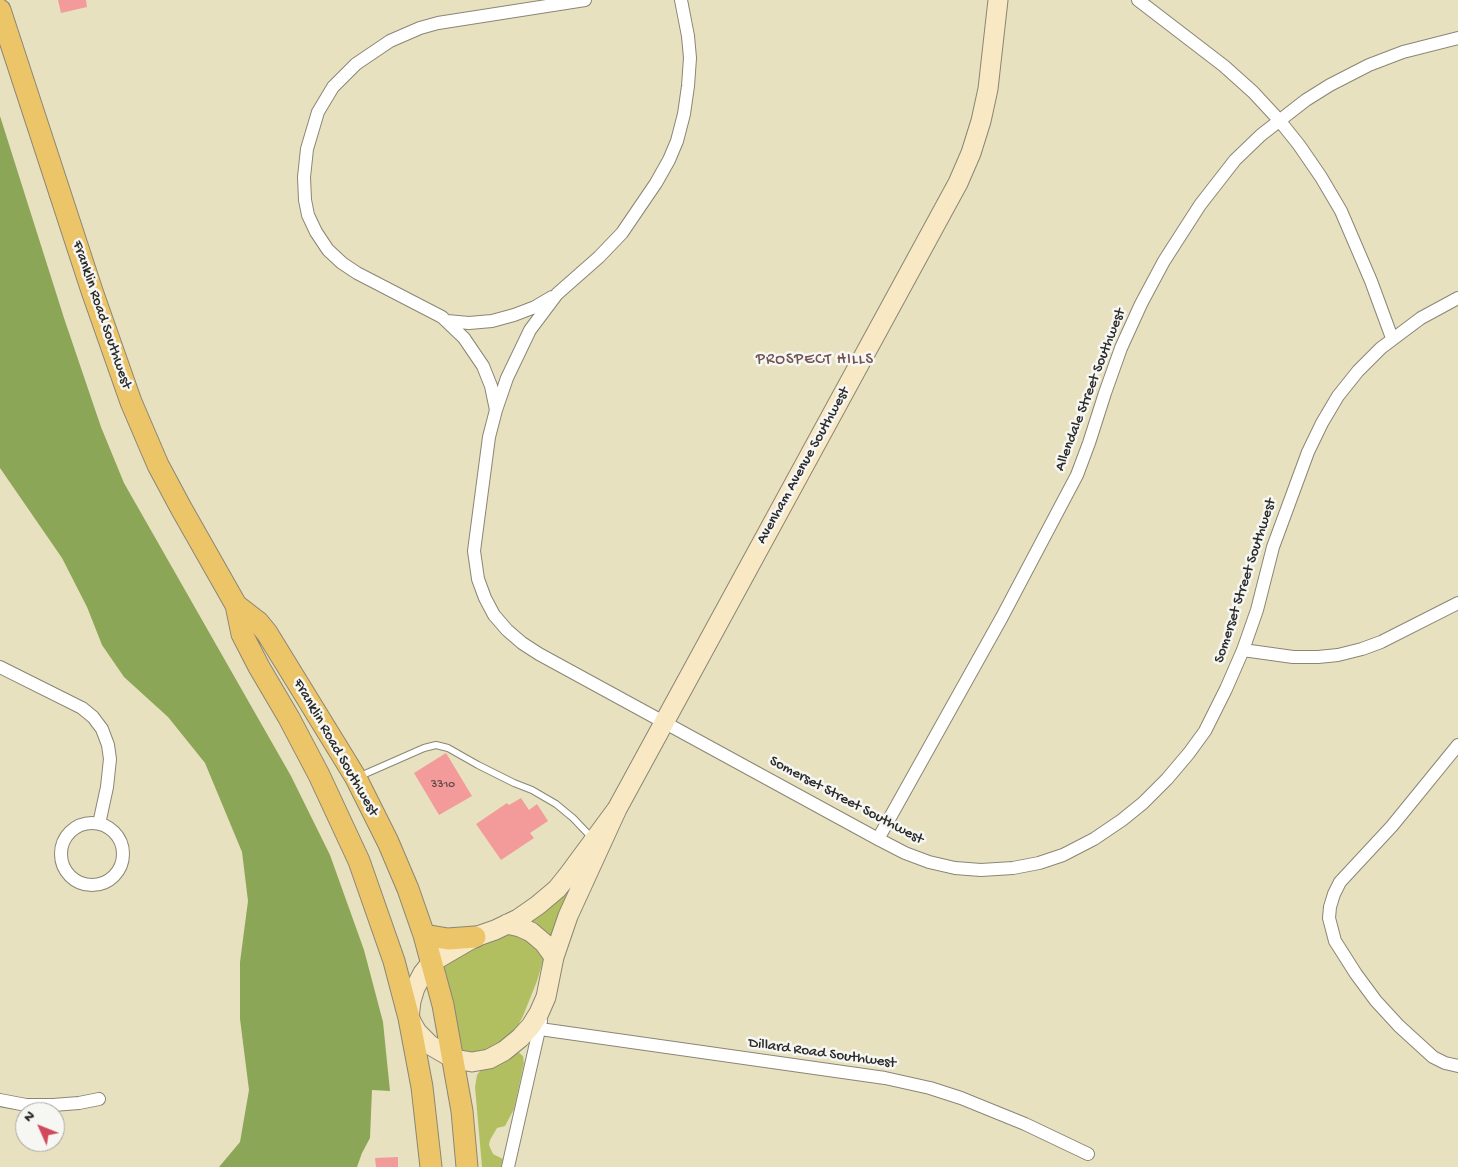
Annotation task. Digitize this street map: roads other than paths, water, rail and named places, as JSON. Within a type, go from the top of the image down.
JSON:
[{"type":"main road","name":"Franklin Road Southwest","points":[[0,10],[5,41],[131,402],[158,465],[236,605],[242,634],[319,775],[359,861],[394,961],[409,1018],[422,1087],[431,1167]]},
{"type":"main road","name":"Franklin Road Southwest","points":[[236,605],[258,622],[267,634],[356,778],[388,842],[424,935],[443,1004],[462,1111],[467,1167]]},
{"type":"main road","points":[[424,935],[448,939],[475,937]]},
{"type":"street","points":[[496,410],[490,386],[482,366],[464,338],[447,321],[357,274],[328,250],[308,215],[304,177],[307,149],[318,112],[333,87],[356,64],[382,46],[420,28],[438,23],[584,0]]},
{"type":"street","points":[[447,321],[470,323],[492,321],[514,316],[535,307],[557,294],[599,257],[622,233],[638,212],[656,183],[677,141],[684,114],[690,58],[681,0]]},
{"type":"street","name":"Avenham Avenue Southwest","points":[[508,1167],[540,1030],[554,957],[568,916],[617,809],[958,183],[971,153],[988,89],[998,0]]},
{"type":"street","points":[[1138,0],[1224,66],[1253,92],[1299,145],[1321,177],[1341,212],[1371,281],[1392,338]]},
{"type":"street","name":"Allendale Street Southwest","points":[[878,839],[1002,617],[1077,475],[1121,348],[1141,304],[1164,262],[1200,205],[1235,160],[1278,120],[1330,85],[1369,65],[1403,52],[1458,38]]},
{"type":"street","name":"Somerset Street Southwest","points":[[557,294],[530,330],[523,343],[507,378],[488,437],[474,551],[478,579],[494,615],[522,643],[878,839],[905,853],[929,862],[955,868],[981,870],[1013,868],[1039,863],[1063,855],[1094,839],[1143,803],[1189,753],[1205,731],[1243,650],[1257,610],[1274,547],[1308,452],[1322,423],[1338,396],[1358,371],[1392,338],[1421,318],[1458,298]]},
{"type":"street","points":[[1243,650],[1293,657],[1338,655],[1381,642],[1458,603]]},
{"type":"street","points":[[0,667],[82,708],[93,717],[102,729],[108,745],[110,759],[107,787],[99,824]]},
{"type":"street","points":[[1458,745],[1392,826],[1340,882],[1330,907],[1329,918],[1336,941],[1356,974],[1376,1001],[1399,1026],[1433,1057],[1445,1063],[1458,1066]]},
{"type":"street","name":"Avenham Avenue Southwest","points":[[409,1018],[415,988],[423,973],[432,962],[475,937],[507,924],[538,905],[557,889],[617,809]]},
{"type":"street","points":[[90,823],[99,824],[114,832],[120,841],[122,857],[120,867],[110,879],[100,884],[82,884],[65,871],[61,860],[64,838],[73,829],[90,823]]},
{"type":"street","points":[[507,924],[531,932],[554,957]]},
{"type":"street","name":"Avenham Avenue Southwest","points":[[454,1060],[472,1062],[488,1059],[504,1051],[531,1026],[546,997]]},
{"type":"street","points":[[409,1018],[417,1032],[430,1045],[454,1060]]},
{"type":"street","name":"Dillard Road Southwest","points":[[540,1030],[885,1078],[930,1088],[961,1098],[1026,1124],[1088,1154]]},
{"type":"street","points":[[0,1100],[26,1104],[53,1105],[79,1103],[99,1098]]},
{"type":"lane","points":[[356,778],[384,764],[424,748],[436,745],[448,748],[556,804],[573,818],[594,840]]},
{"type":"district","name":"PROSPECT HILLS","points":[[815,361]]}]
